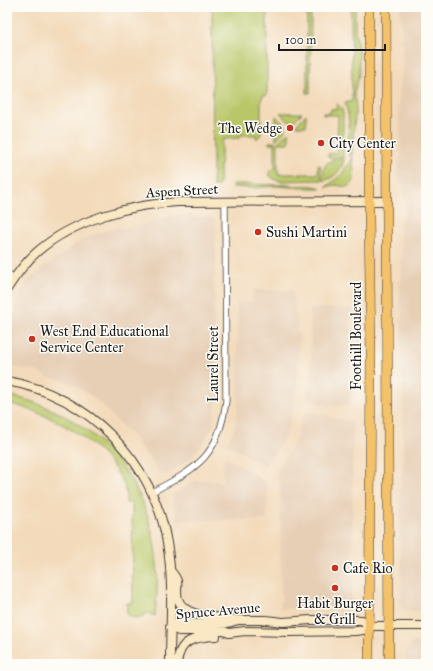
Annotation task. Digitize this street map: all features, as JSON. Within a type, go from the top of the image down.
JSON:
[{"type":"main road","name":"Foothill Boulevard","points":[[369,7],[371,352],[369,664]]},
{"type":"main road","points":[[386,7],[389,664]]},
{"type":"street","name":"Aspen Street","points":[[7,289],[10,275],[49,242],[73,229],[102,217],[130,209],[157,203],[178,202],[387,201]]},
{"type":"street","name":"Laurel Street","points":[[152,492],[182,477],[197,466],[214,446],[224,417],[226,401],[225,202]]},
{"type":"street","points":[[7,381],[39,389],[64,400],[88,415],[108,431],[125,449],[140,470],[152,492],[164,524],[169,554],[170,664]]},
{"type":"street","points":[[170,570],[177,580],[178,599],[183,608],[198,614],[238,620]]},
{"type":"street","name":"Spruce Avenue","points":[[170,627],[178,624],[228,624],[238,620],[266,620],[283,622],[362,620],[369,626]]},
{"type":"street","name":"Spruce Avenue","points":[[170,627],[179,631],[224,631],[229,633],[245,631],[356,631],[363,630],[369,626],[426,626]]},
{"type":"street","points":[[177,664],[180,650],[187,642],[206,636],[224,636],[229,633]]},
{"type":"shaded area","points":[[400,7],[426,7],[426,611],[406,611],[401,608],[399,604],[401,595],[400,496],[403,456],[403,391],[401,362],[402,309],[400,302],[402,242],[400,239],[400,221],[405,215],[404,186],[397,176],[401,156],[398,108],[403,59]]},
{"type":"shaded area","points":[[186,215],[198,217],[210,216],[216,223],[214,314],[216,402],[213,426],[204,443],[190,459],[168,474],[162,474],[158,471],[128,432],[96,399],[66,381],[50,378],[38,372],[16,367],[9,368],[7,366],[7,333],[23,289],[29,279],[85,238],[110,229],[137,226],[171,216]]},
{"type":"shaded area","points":[[253,290],[292,290],[299,336],[298,379],[293,411],[282,442],[265,466],[227,444],[234,430],[238,409],[237,303],[253,302]]},
{"type":"shaded area","points":[[311,308],[351,308],[351,406],[328,406],[309,400],[307,396],[311,371]]},
{"type":"shaded area","points":[[308,411],[341,420],[353,421],[352,604],[348,608],[281,609],[280,482],[277,480],[277,471],[295,441],[304,414]]},
{"type":"shaded area","points":[[225,457],[267,482],[267,520],[178,520],[172,501],[174,493],[194,481],[223,481],[223,459]]},
{"type":"shaded area","points":[[413,643],[426,643],[426,664],[406,664],[405,651]]},
{"type":"green space","points":[[212,7],[267,7],[267,95],[263,96],[261,100],[261,134],[258,138],[256,138],[256,135],[240,135],[240,138],[224,139],[222,142],[218,186],[213,186]]},
{"type":"green space","points":[[351,7],[356,7],[355,32],[359,53],[359,74],[354,93],[356,107],[352,146],[354,180],[351,185],[347,187],[335,185],[326,187],[341,175],[351,162],[348,144],[349,121],[345,103],[352,101]]},
{"type":"green space","points":[[307,12],[311,12],[310,93],[307,93]]},
{"type":"green space","points":[[337,104],[343,113],[344,157],[331,158],[328,157],[328,154],[337,153],[338,115],[323,115],[323,113],[330,113],[331,109],[337,109]]},
{"type":"green space","points":[[280,113],[302,113],[294,121],[288,121]]},
{"type":"green space","points":[[306,114],[306,126],[297,126],[297,124]]},
{"type":"green space","points":[[276,116],[285,125],[285,131],[276,140]]},
{"type":"green space","points":[[287,133],[289,133],[289,143],[278,142]]},
{"type":"green space","points":[[269,142],[276,142],[278,144],[278,174],[316,174],[318,173],[318,165],[320,165],[321,181],[279,181],[270,176],[270,170],[275,169],[275,144],[269,144]]},
{"type":"green space","points":[[344,159],[337,173],[331,178],[323,181],[324,170],[329,161]]},
{"type":"green space","points":[[232,184],[293,185],[315,186],[321,188],[277,186],[253,188],[231,187]]},
{"type":"green space","points":[[7,395],[37,403],[63,415],[88,431],[108,450],[126,472],[140,497],[150,525],[156,555],[157,570],[155,616],[147,613],[141,618],[136,618],[130,617],[127,613],[127,603],[133,603],[132,503],[126,503],[125,487],[115,470],[104,455],[90,443],[58,422],[41,414],[7,403]]},
{"type":"place","name":"The Wedge","points":[[290,128]]},
{"type":"place","name":"City Center","points":[[321,143]]},
{"type":"place","name":"Sushi Martini","points":[[258,232]]},
{"type":"place","name":"West End Educational Service Center","points":[[32,339]]},
{"type":"place","name":"Cafe Rio","points":[[335,568]]},
{"type":"place","name":"Habit Burger & Grill","points":[[335,588]]}]
